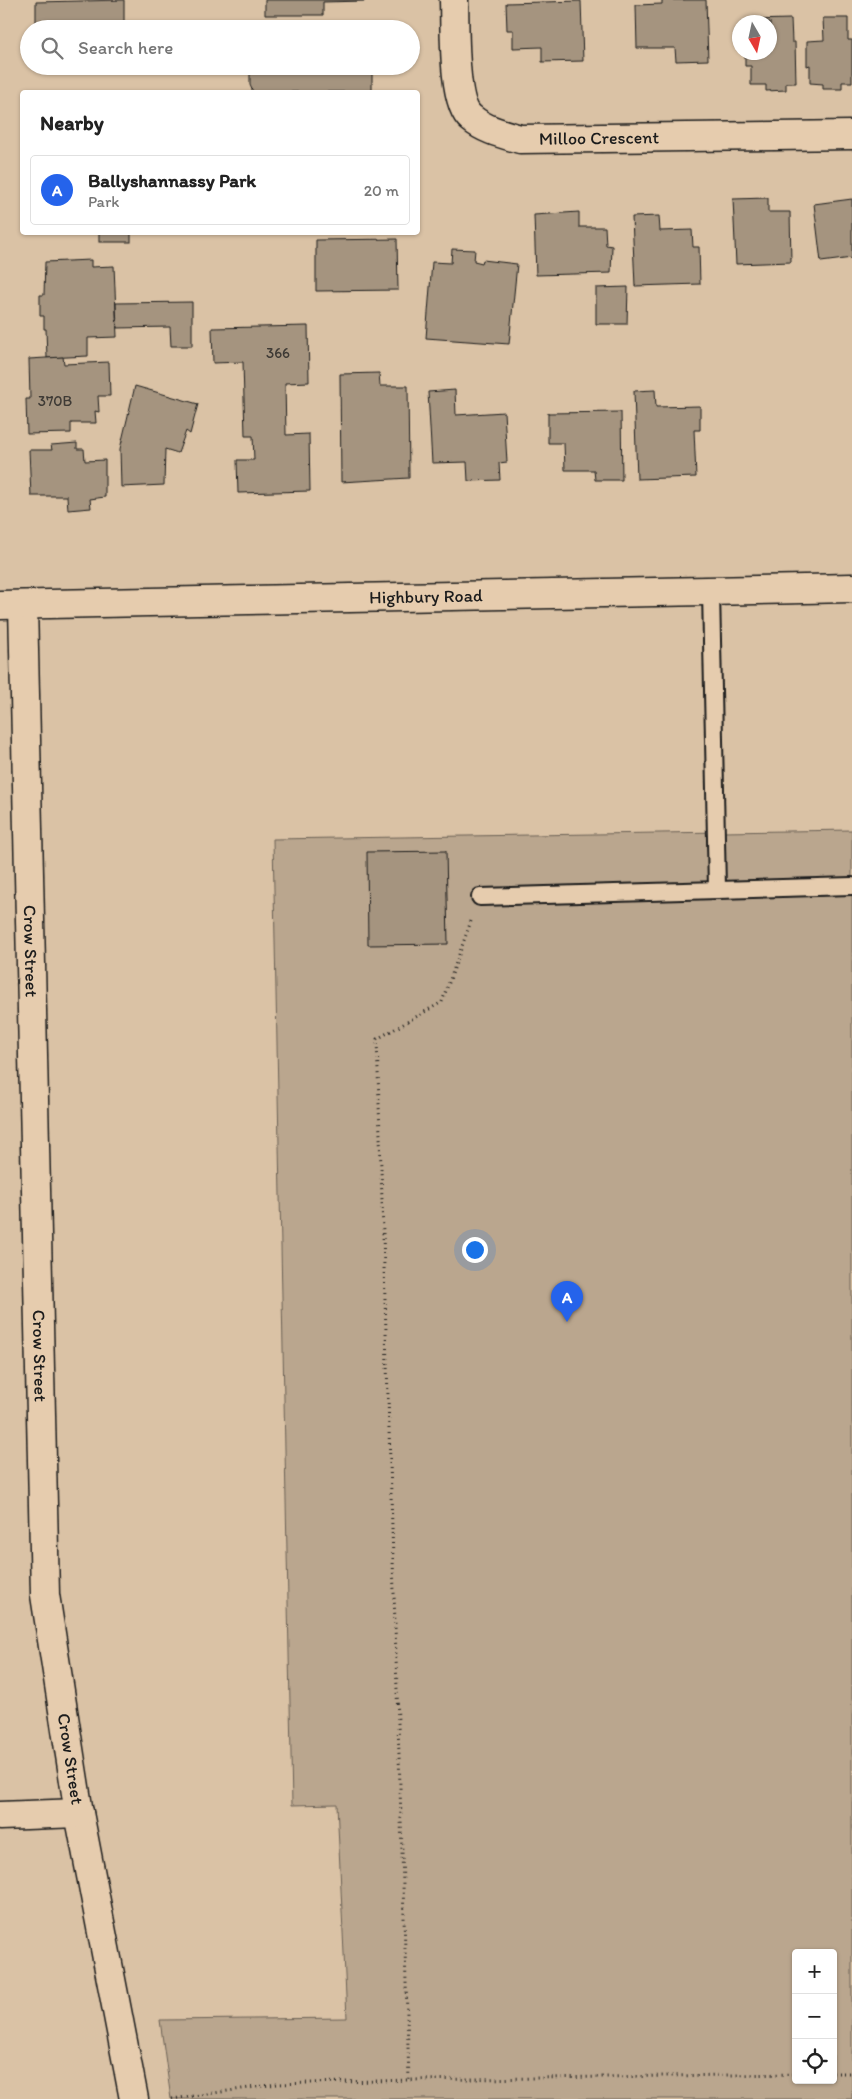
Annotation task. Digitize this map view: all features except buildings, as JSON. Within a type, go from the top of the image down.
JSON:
[{"type":"street","name":"Milloo Crescent","points":[[454,0],[455,59],[460,98],[469,116],[490,130],[520,139],[852,135]]},
{"type":"street","name":"Highbury Road","points":[[12,605],[852,588]]},
{"type":"street","name":"Crow Street","points":[[12,605],[44,1595],[79,1813],[134,2099]]},
{"type":"street","points":[[0,1816],[79,1813]]},
{"type":"lane","points":[[711,591],[717,889]]},
{"type":"lane","points":[[480,897],[852,886]]},
{"type":"path","points":[[409,2080],[377,1039],[442,1002],[480,897]]},
{"type":"path","points":[[837,2073],[852,2073]]},
{"type":"path","points":[[172,2099],[277,2084],[792,2074]]},
{"type":"shaded area","points":[[852,830],[852,2099],[171,2099],[160,2020],[347,2018],[337,1804],[292,1805],[273,839]]},
{"type":"place","name":"Ballyshannassy Park","points":[[567,1322]]}]
